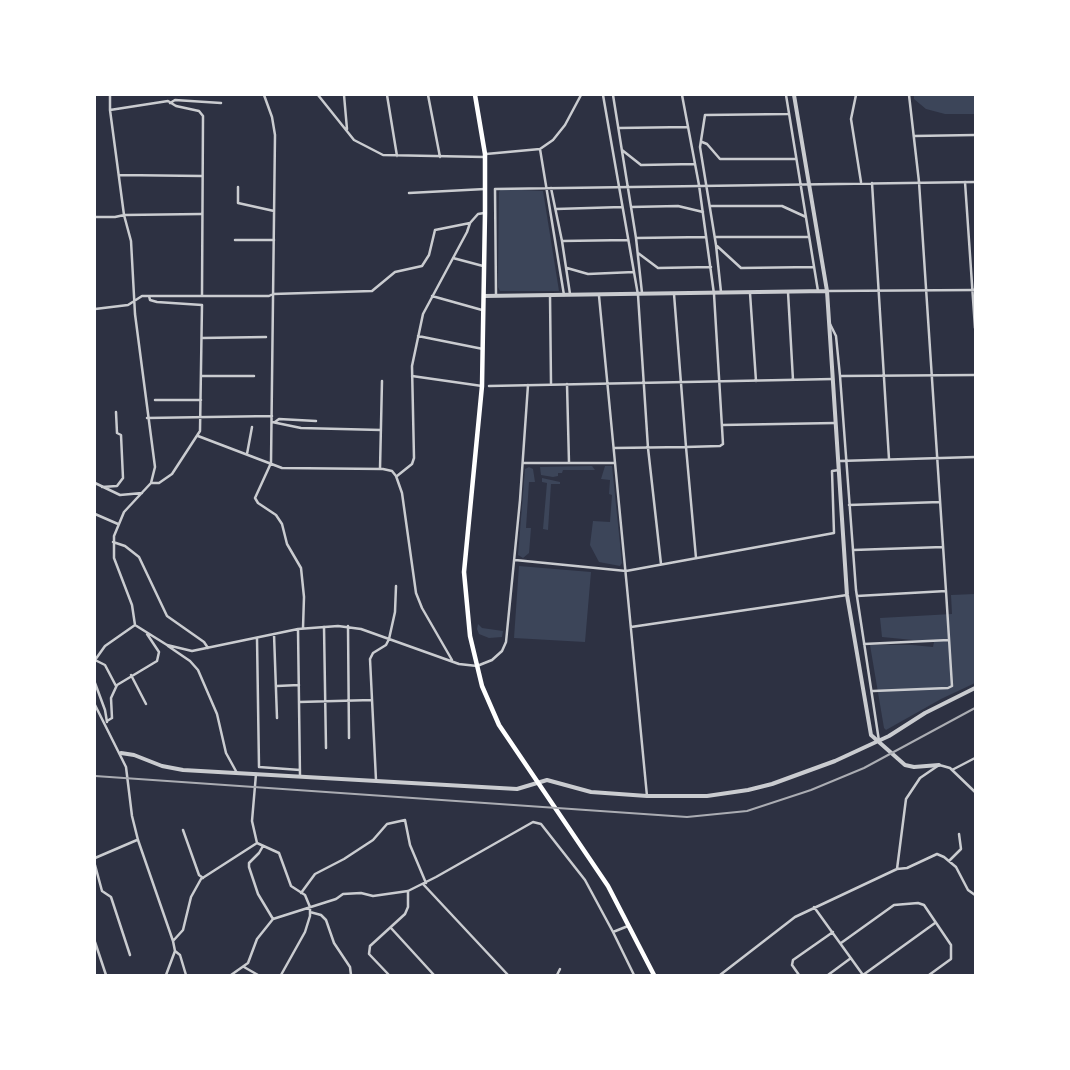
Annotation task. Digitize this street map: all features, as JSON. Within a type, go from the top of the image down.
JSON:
[{"type":"main road","points":[[475,95],[484,156],[484,310],[482,386],[464,572],[466,610],[477,666],[482,686],[499,725],[608,886],[654,975]]},
{"type":"street","points":[[110,95],[110,110],[124,214],[131,241],[134,300],[147,418],[155,467],[151,484]]},
{"type":"street","points":[[168,95],[169,102]]},
{"type":"street","points":[[264,95],[272,117],[275,135],[273,422],[271,463],[255,498],[258,503],[276,515],[282,524],[287,544],[301,568],[304,596],[303,629]]},
{"type":"street","points":[[318,95],[354,140],[364,146],[383,155],[440,157],[484,156],[540,149],[553,140],[565,125],[581,95]]},
{"type":"street","points":[[344,95],[347,131]]},
{"type":"street","points":[[387,95],[397,156]]},
{"type":"street","points":[[428,95],[440,157]]},
{"type":"street","points":[[602,95],[634,272],[640,295]]},
{"type":"street","points":[[613,95],[626,187],[638,253],[648,448],[661,564]]},
{"type":"street","points":[[614,448],[720,446],[723,444],[711,268],[699,185],[682,95]]},
{"type":"street","points":[[786,95],[818,291]]},
{"type":"street","points":[[794,95],[827,291],[847,596],[871,736],[905,765],[914,767],[939,765],[952,770],[975,792]]},
{"type":"street","points":[[856,95],[851,119],[861,183]]},
{"type":"street","points":[[872,691],[948,688],[952,686],[919,182],[909,95]]},
{"type":"street","points":[[110,110],[175,100],[221,103]]},
{"type":"street","points":[[169,102],[199,111],[203,116],[202,295]]},
{"type":"street","points":[[721,294],[715,236],[701,142],[705,116],[788,114]]},
{"type":"street","points":[[619,128],[688,127]]},
{"type":"street","points":[[914,136],[975,135]]},
{"type":"street","points":[[701,142],[707,144],[720,159],[796,159]]},
{"type":"street","points":[[540,149],[564,295]]},
{"type":"street","points":[[622,150],[641,165],[695,164]]},
{"type":"street","points":[[119,175],[202,176]]},
{"type":"street","points":[[966,182],[975,328]]},
{"type":"street","points":[[496,296],[495,189],[800,183],[975,182]]},
{"type":"street","points":[[872,183],[890,459]]},
{"type":"street","points":[[238,187],[238,203],[274,211]]},
{"type":"street","points":[[551,188],[567,268],[570,295]]},
{"type":"street","points":[[409,193],[485,189]]},
{"type":"street","points":[[630,207],[678,206],[703,212]]},
{"type":"street","points":[[710,206],[782,206],[806,218]]},
{"type":"street","points":[[556,208],[622,207]]},
{"type":"street","points":[[396,476],[412,464],[414,458],[412,366],[423,314],[470,223],[478,214],[485,213]]},
{"type":"street","points":[[95,217],[115,217],[124,214],[201,214]]},
{"type":"street","points":[[95,309],[128,305],[142,296],[269,296],[273,294],[372,291],[395,272],[422,266],[429,255],[435,230],[470,223]]},
{"type":"street","points":[[715,236],[808,237]]},
{"type":"street","points":[[636,238],[706,237]]},
{"type":"street","points":[[235,240],[274,240]]},
{"type":"street","points":[[562,241],[628,240]]},
{"type":"street","points":[[716,245],[741,268],[814,268]]},
{"type":"street","points":[[638,253],[658,268],[711,268]]},
{"type":"street","points":[[453,258],[484,266]]},
{"type":"street","points":[[567,268],[588,274],[634,272]]},
{"type":"street","points":[[484,296],[974,290]]},
{"type":"street","points":[[788,292],[792,380]]},
{"type":"street","points":[[750,293],[756,381]]},
{"type":"street","points":[[674,294],[696,558]]},
{"type":"street","points":[[550,295],[551,384]]},
{"type":"street","points":[[134,625],[132,605],[114,558],[113,542],[118,524],[124,512],[142,492],[151,484],[159,483],[172,474],[190,444],[198,436],[200,419],[202,305],[157,302],[150,300],[149,296]]},
{"type":"street","points":[[432,296],[484,310]]},
{"type":"street","points":[[599,296],[647,796]]},
{"type":"street","points":[[829,322],[836,336],[857,596],[878,742]]},
{"type":"street","points":[[418,336],[483,349]]},
{"type":"street","points":[[202,338],[266,337]]},
{"type":"street","points":[[840,376],[975,375]]},
{"type":"street","points":[[201,376],[254,376]]},
{"type":"street","points":[[412,376],[482,386]]},
{"type":"street","points":[[489,386],[833,379]]},
{"type":"street","points":[[380,469],[382,381]]},
{"type":"street","points":[[567,384],[569,463]]},
{"type":"street","points":[[167,645],[192,651],[298,629],[348,626],[453,662],[477,666],[497,656],[506,642],[515,560],[528,385]]},
{"type":"street","points":[[155,400],[200,400]]},
{"type":"street","points":[[102,487],[117,486],[123,478],[116,412]]},
{"type":"street","points":[[147,418],[200,419],[218,416],[272,416]]},
{"type":"street","points":[[273,422],[279,419],[316,421]]},
{"type":"street","points":[[273,422],[301,428],[381,430]]},
{"type":"street","points":[[722,425],[836,423]]},
{"type":"street","points":[[247,454],[252,427]]},
{"type":"street","points":[[198,436],[282,468],[380,469],[392,471],[396,476],[402,493],[416,593],[422,608],[453,662]]},
{"type":"street","points":[[839,461],[975,457]]},
{"type":"street","points":[[523,463],[615,463]]},
{"type":"street","points":[[515,560],[626,571],[834,533],[832,471],[839,470]]},
{"type":"street","points":[[95,483],[120,495],[142,492]]},
{"type":"street","points":[[849,505],[940,502]]},
{"type":"street","points":[[95,514],[118,524]]},
{"type":"street","points":[[113,542],[125,546],[139,557],[167,616],[204,642],[208,648]]},
{"type":"street","points":[[853,550],[943,547]]},
{"type":"street","points":[[376,780],[370,659],[373,653],[386,645],[389,639],[395,612],[396,586]]},
{"type":"street","points":[[857,596],[946,591]]},
{"type":"street","points":[[631,627],[847,596]]},
{"type":"street","points":[[134,625],[190,661],[198,670],[217,714],[226,753],[237,773]]},
{"type":"street","points":[[116,686],[104,665],[95,660],[105,646],[134,625]]},
{"type":"street","points":[[348,626],[349,738]]},
{"type":"street","points":[[324,627],[326,748]]},
{"type":"street","points":[[298,629],[300,776]]},
{"type":"street","points":[[106,721],[112,718],[111,698],[116,686],[131,675],[157,661],[159,652],[147,632]]},
{"type":"street","points":[[274,634],[277,718]]},
{"type":"street","points":[[257,638],[259,767],[300,770]]},
{"type":"street","points":[[864,644],[949,640]]},
{"type":"street","points":[[131,675],[146,704]]},
{"type":"street","points":[[95,683],[105,710],[107,726]]},
{"type":"street","points":[[277,686],[299,685]]},
{"type":"street","points":[[120,754],[134,756],[162,766],[256,775],[517,789],[547,780],[584,791],[647,796],[707,796],[748,790],[796,776],[878,742],[925,713],[975,688]]},
{"type":"street","points":[[299,702],[372,700]]},
{"type":"street","points":[[95,704],[126,767],[132,816],[138,840],[173,941],[175,951],[166,975]]},
{"type":"street","points":[[952,770],[975,758]]},
{"type":"street","points":[[897,869],[906,799],[920,778],[939,765]]},
{"type":"street","points":[[256,775],[252,821],[257,843]]},
{"type":"street","points":[[301,893],[315,874],[344,860],[373,840],[387,824],[405,820],[410,845],[424,883],[508,975]]},
{"type":"street","points":[[231,975],[248,963],[257,939],[272,919],[350,892],[373,896],[408,891],[533,822],[541,824],[585,880],[634,975]]},
{"type":"street","points":[[183,830],[199,875],[203,878]]},
{"type":"street","points":[[948,861],[961,848],[959,834]]},
{"type":"street","points":[[95,858],[138,840]]},
{"type":"street","points":[[173,941],[183,930],[191,897],[203,878],[257,843]]},
{"type":"street","points":[[257,843],[279,853],[290,886],[301,893],[310,907],[305,932],[281,975]]},
{"type":"street","points":[[263,846],[249,863],[249,867],[258,894],[272,919]]},
{"type":"street","points":[[720,975],[794,916],[897,869],[907,868],[937,854],[956,867],[968,890],[975,894]]},
{"type":"street","points":[[95,865],[102,891],[111,897],[130,955]]},
{"type":"street","points":[[389,975],[369,954],[370,946],[406,914],[408,891]]},
{"type":"street","points":[[841,943],[894,905],[918,903],[924,905],[951,945],[951,959],[929,975]]},
{"type":"street","points":[[814,907],[863,975],[935,923]]},
{"type":"street","points":[[310,912],[321,915],[326,920],[334,943],[350,967],[351,975]]},
{"type":"street","points":[[613,932],[629,926]]},
{"type":"street","points":[[391,928],[434,975]]},
{"type":"street","points":[[799,975],[792,965],[793,960],[833,932]]},
{"type":"street","points":[[95,942],[106,975]]},
{"type":"street","points":[[175,951],[180,955],[186,975]]},
{"type":"street","points":[[828,975],[851,958]]},
{"type":"street","points":[[244,967],[258,975]]},
{"type":"street","points":[[557,975],[560,969]]},
{"type":"street","points":[[501,975],[505,972]]},
{"type":"shaded area","points":[[914,95],[975,95],[975,114],[945,114],[926,109],[914,99]]},
{"type":"shaded area","points":[[501,189],[543,191],[559,291],[500,291],[498,287],[499,192]]},
{"type":"shaded area","points":[[592,466],[595,470],[563,470],[562,473],[558,473],[558,476],[553,477],[541,475],[540,467]]},
{"type":"shaded area","points":[[605,466],[612,466],[622,563],[620,566],[599,562],[590,545],[593,521],[610,522],[612,495],[609,494],[610,480],[601,479]]},
{"type":"shaded area","points":[[529,467],[533,469],[535,482],[529,482],[526,528],[531,528],[529,553],[523,558],[518,555],[525,469]]},
{"type":"shaded area","points":[[542,478],[560,482],[560,484],[551,484],[548,530],[543,529],[547,483],[542,482]]},
{"type":"shaded area","points":[[519,566],[591,572],[585,642],[514,638]]},
{"type":"shaded area","points":[[975,594],[975,683],[941,699],[886,730],[884,728],[870,645],[933,647],[934,642],[882,637],[880,618],[952,614],[951,595]]},
{"type":"shaded area","points":[[478,624],[482,628],[503,631],[502,637],[489,638],[479,634]]},
{"type":"railway","points":[[95,776],[687,817],[747,811],[811,790],[864,768],[975,708]]}]
